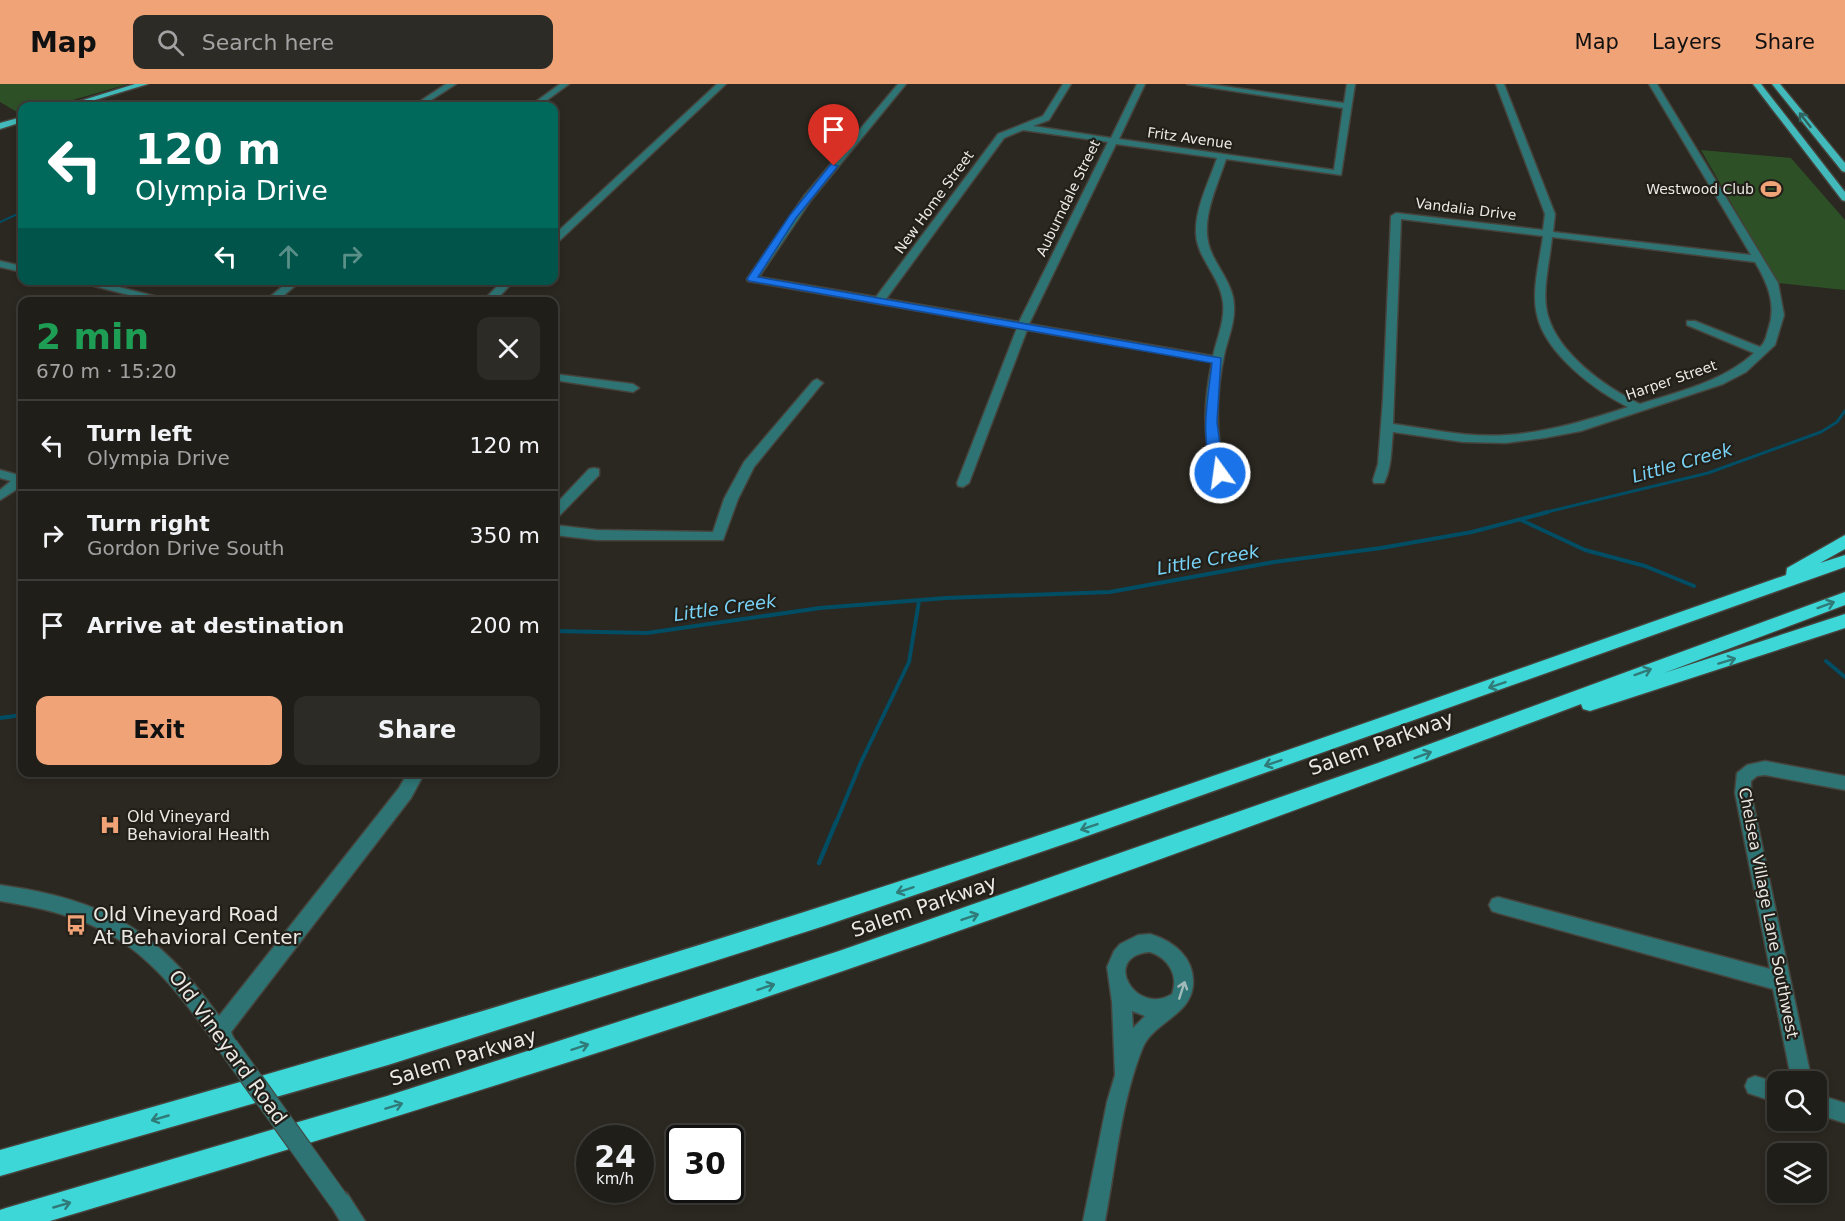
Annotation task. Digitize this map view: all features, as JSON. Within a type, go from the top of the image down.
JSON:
[{"type":"highway","points":[[1782,582],[1803,564],[1845,541]]},
{"type":"highway","name":"Salem Parkway","points":[[0,1163],[399,1049],[824,916],[1519,677],[1845,561]]},
{"type":"highway","name":"Salem Parkway","points":[[6,1221],[378,1111],[709,1006],[972,917],[1529,716],[1845,598]]},
{"type":"highway","points":[[1529,716],[1573,710],[1845,621]]},
{"type":"main road","points":[[82,102],[144,84]]},
{"type":"main road","points":[[1758,84],[1845,198]]},
{"type":"main road","points":[[1776,84],[1845,169]]},
{"type":"main road","points":[[0,126],[18,121]]},
{"type":"street","points":[[436,84],[449,86]]},
{"type":"street","points":[[540,102],[565,84]]},
{"type":"street","points":[[558,236],[722,84]]},
{"type":"street","points":[[902,84],[807,198],[752,279],[1217,360]]},
{"type":"street","points":[[1039,130],[1066,84]]},
{"type":"street","name":"Auburndale Street","points":[[963,483],[1023,326],[1141,84]]},
{"type":"street","points":[[1191,84],[1347,106],[1351,84]]},
{"type":"street","points":[[1500,84],[1550,214],[1541,296],[1542,315],[1554,342],[1591,378],[1614,396],[1638,408]]},
{"type":"street","name":"Harper Street","points":[[1387,427],[1463,438],[1506,439],[1576,428],[1719,382],[1742,370],[1761,352],[1776,331],[1779,315],[1773,283],[1653,84]]},
{"type":"street","points":[[423,102],[449,86]]},
{"type":"street","name":"Fritz Avenue","points":[[1019,127],[1338,173],[1347,106]]},
{"type":"street","name":"New Home Street","points":[[878,302],[918,245],[961,193],[989,149],[1001,136],[1046,118]]},
{"type":"street","points":[[1220,473],[1214,457],[1211,422],[1217,360],[1229,303],[1223,281],[1205,247],[1201,231],[1222,157]]},
{"type":"street","name":"Vandalia Drive","points":[[1379,480],[1384,464],[1387,427],[1396,216],[1759,259]]},
{"type":"street","points":[[0,264],[18,268]]},
{"type":"street","points":[[98,285],[150,297]]},
{"type":"street","points":[[275,297],[291,285]]},
{"type":"street","points":[[492,297],[505,285]]},
{"type":"street","points":[[1691,323],[1761,352]]},
{"type":"street","points":[[558,378],[633,387]]},
{"type":"street","points":[[558,530],[597,535],[718,537],[731,499],[748,465],[817,384]]},
{"type":"street","points":[[558,509],[594,472]]},
{"type":"street","points":[[0,474],[18,479]]},
{"type":"street","points":[[0,496],[18,483]]},
{"type":"street","name":"Chelsea Village Lane Southwest","points":[[1800,1071],[1743,793],[1743,778],[1753,770],[1765,768],[1845,783]]},
{"type":"street","points":[[224,1039],[405,793],[414,777]]},
{"type":"street","name":"Old Vineyard Road","points":[[0,893],[23,896],[86,914],[140,942],[166,964],[186,986],[354,1221]]},
{"type":"street","points":[[1498,905],[1782,982]]},
{"type":"street","points":[[1094,1221],[1125,1074],[1136,1039],[1166,1008],[1179,1000],[1186,979],[1181,964],[1171,952],[1156,945],[1141,944],[1128,949],[1119,960],[1116,974],[1120,989],[1125,1074]]},
{"type":"street","points":[[1120,989],[1140,1006],[1154,1010],[1166,1008]]},
{"type":"street","points":[[1755,1086],[1767,1090]]},
{"type":"street","points":[[1827,1107],[1845,1113]]},
{"type":"green space","points":[[0,84],[128,84],[66,102],[18,102],[18,113],[0,102]]},
{"type":"green space","name":"Westwood Club","points":[[1701,150],[1791,158],[1845,220],[1845,290],[1777,283]]},
{"type":"waterway","points":[[0,222],[18,214]]},
{"type":"waterway","name":"Little Creek","points":[[1543,513],[1708,473],[1821,432],[1837,422],[1845,411]]},
{"type":"waterway","name":"Little Creek","points":[[558,631],[647,633],[820,608],[946,598],[1110,592],[1274,562],[1381,548],[1472,532],[1548,512]]},
{"type":"waterway","points":[[1521,520],[1585,550],[1645,566],[1694,586]]},
{"type":"waterway","points":[[836,823],[861,762],[909,662],[919,601]]},
{"type":"waterway","points":[[1826,661],[1845,677]]},
{"type":"waterway","name":"Little Creek","points":[[0,718],[18,716]]},
{"type":"waterway","points":[[819,863],[836,822]]},
{"type":"place","name":"Westwood Club","points":[[1771,189]]},
{"type":"place","name":"Old Vineyard Behavioral Health","points":[[110,825]]},
{"type":"place","name":"Old Vineyard Road At Behavioral Center","points":[[76,925]]},
{"type":"route","points":[[834,166],[793,217],[752,279],[1217,360],[1211,422],[1214,457],[1220,473]]}]
